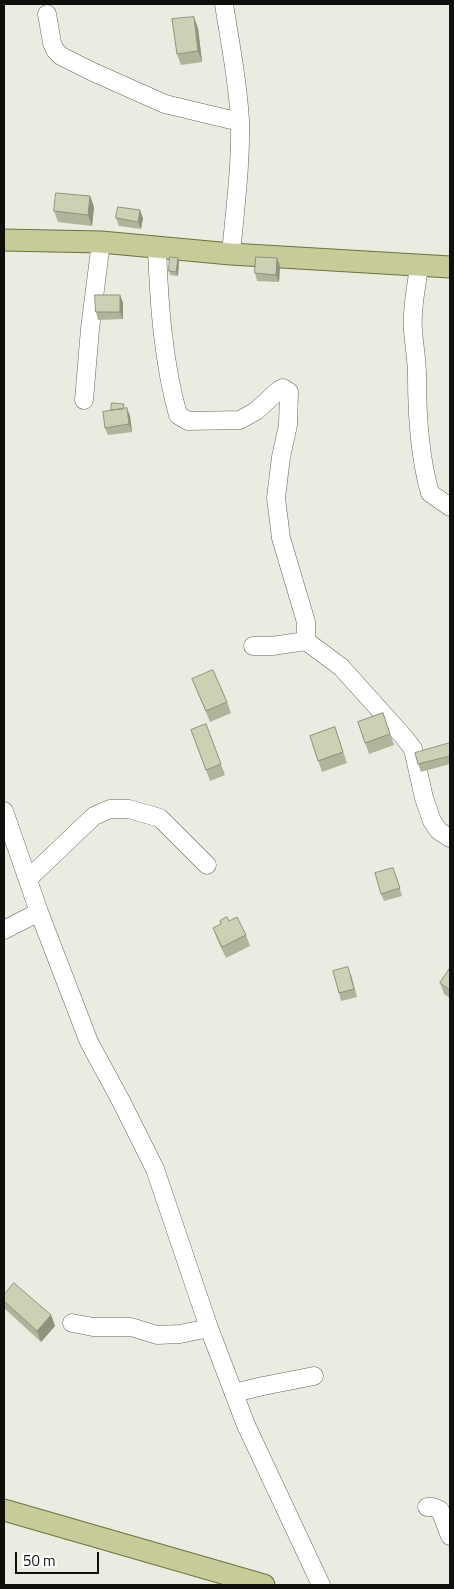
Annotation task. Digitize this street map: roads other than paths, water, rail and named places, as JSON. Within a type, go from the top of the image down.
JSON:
[{"type":"main road","points":[[4,240],[101,242],[231,254],[450,267]]},
{"type":"main road","points":[[4,1510],[264,1585]]},
{"type":"street","points":[[224,4],[236,80],[240,122],[238,175],[231,254]]},
{"type":"street","points":[[47,14],[52,43],[55,50],[61,56],[165,104],[240,122]]},
{"type":"street","points":[[84,400],[90,329],[101,242]]},
{"type":"street","points":[[157,247],[159,300],[164,343],[178,415],[188,421],[240,420],[256,411],[280,390],[284,388],[289,392],[288,425],[281,457],[276,498],[281,538],[306,622],[306,641]]},
{"type":"street","points":[[419,265],[413,311],[413,330],[416,347],[417,407],[421,446],[430,494],[450,507]]},
{"type":"street","points":[[254,646],[272,646],[306,641],[341,667],[413,749],[424,798],[432,821],[439,831],[450,838]]},
{"type":"street","points":[[28,879],[94,816],[110,809],[129,809],[160,818],[207,865]]},
{"type":"street","points":[[4,812],[39,912],[89,1042],[155,1169],[209,1328],[246,1425],[321,1585]]},
{"type":"street","points":[[4,930],[39,912]]},
{"type":"street","points":[[72,1323],[93,1327],[131,1327],[157,1335],[180,1334],[209,1328]]},
{"type":"street","points":[[234,1393],[314,1376]]},
{"type":"street","points":[[427,1507],[440,1510],[450,1536]]}]
